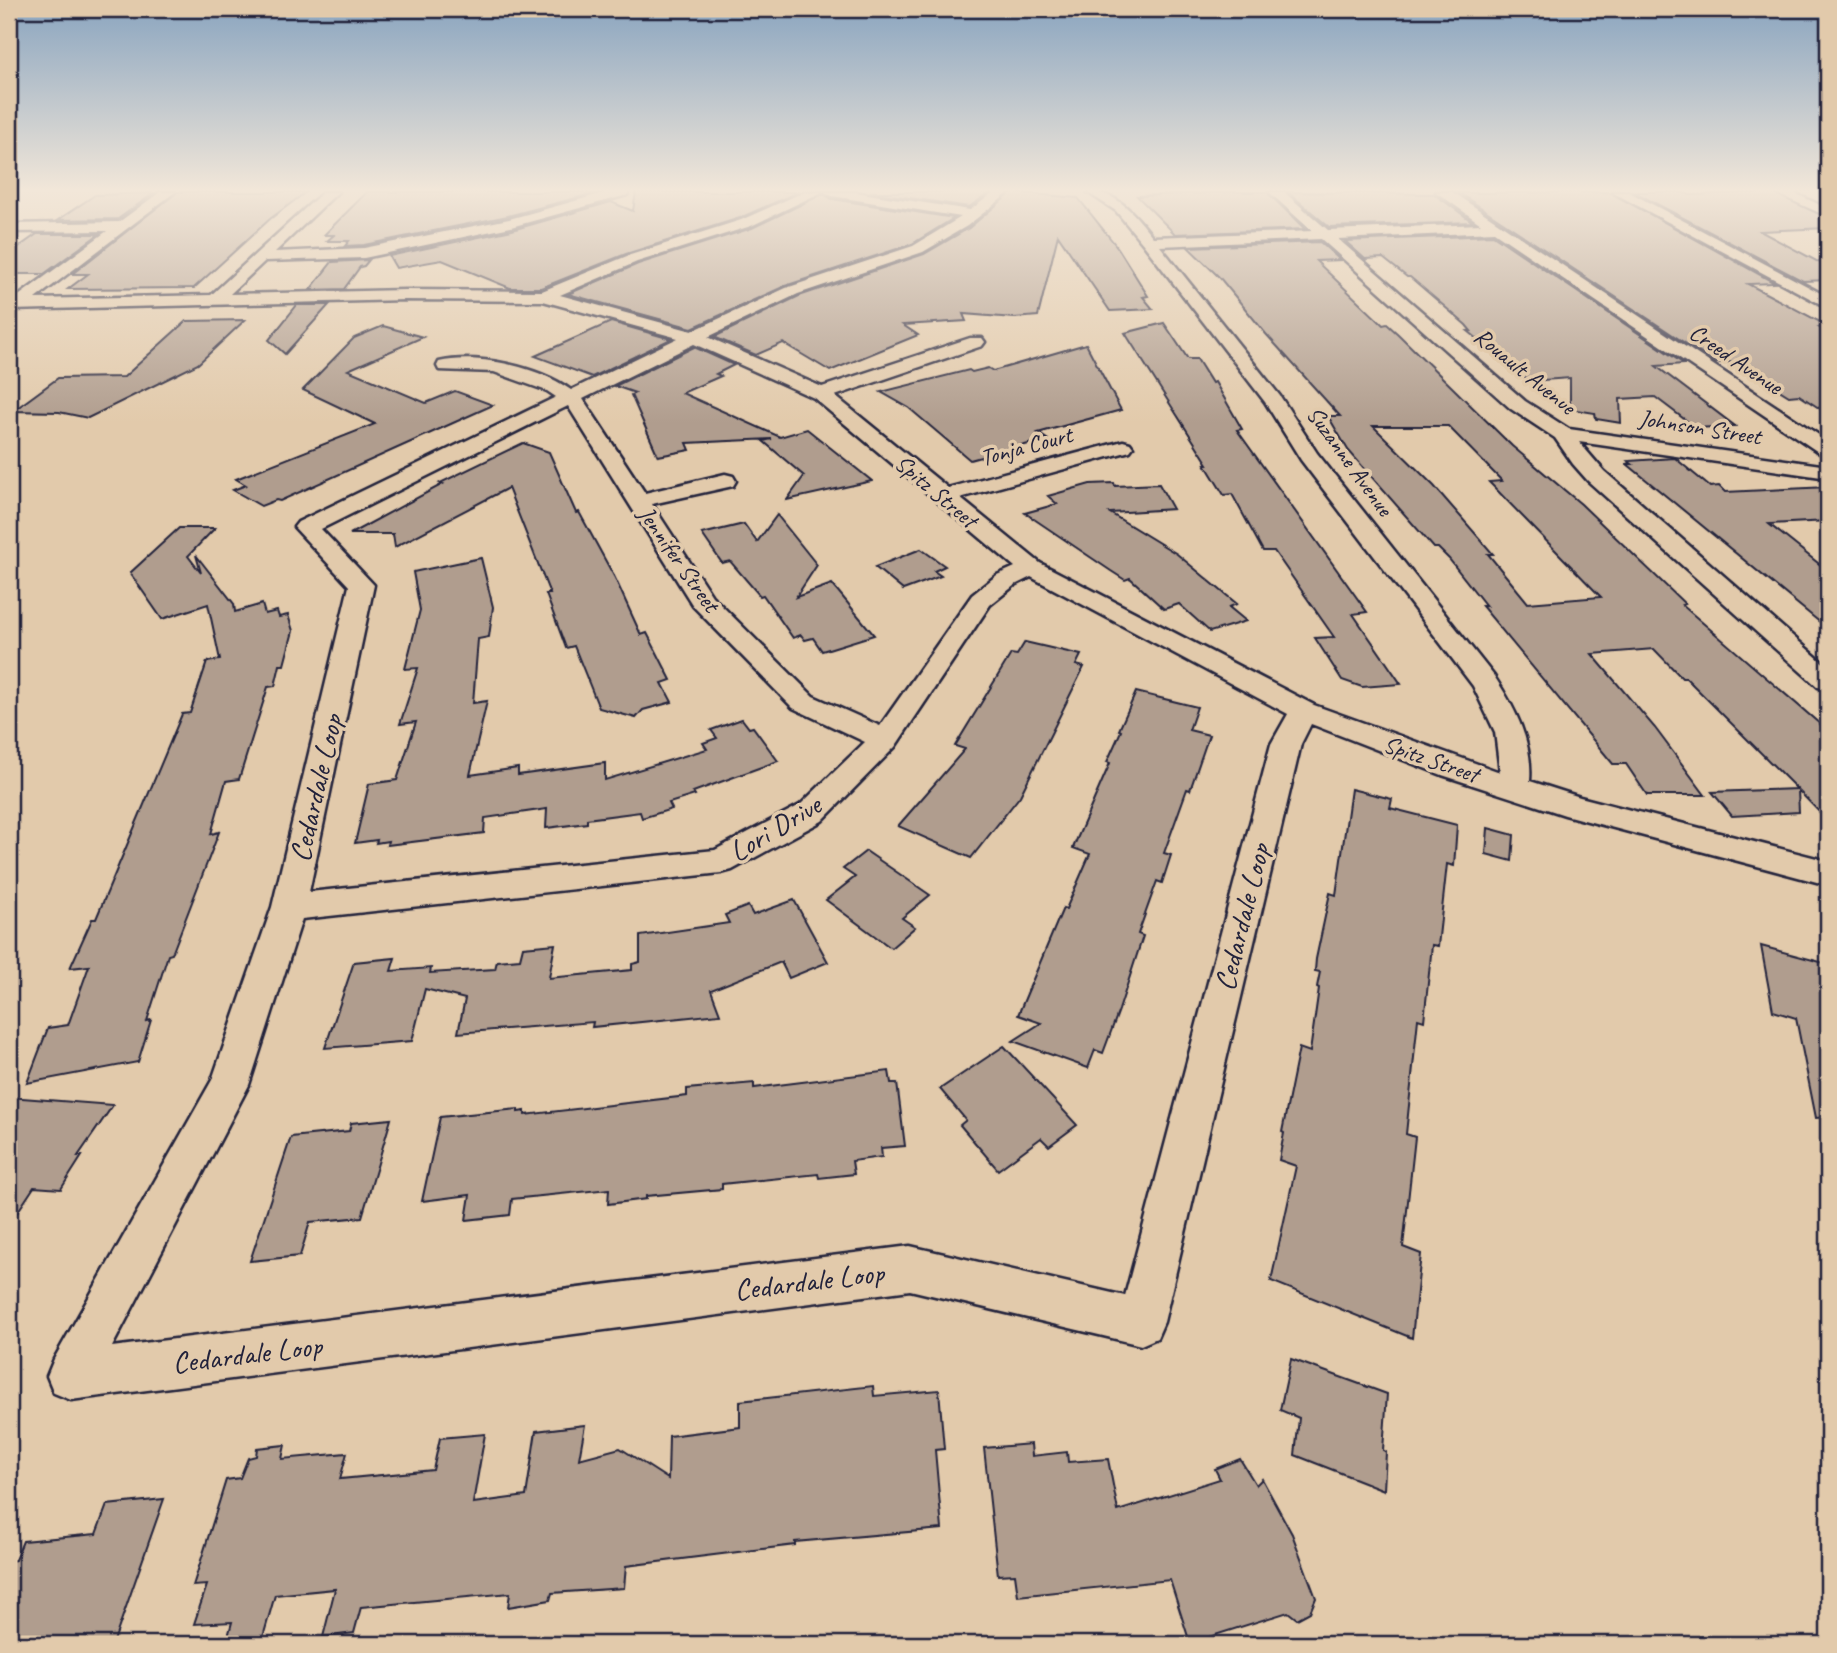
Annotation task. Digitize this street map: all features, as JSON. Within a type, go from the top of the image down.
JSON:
[{"type":"street","points":[[13,305],[62,269]]},
{"type":"street","points":[[215,300],[249,269]]},
{"type":"street","points":[[544,296],[608,269]]},
{"type":"street","name":"Cedardale Loop","points":[[859,269],[795,290],[693,337],[306,527],[362,585],[289,907],[230,1085],[71,1376],[910,1268],[1141,1322],[1286,744],[1304,711]]},
{"type":"street","name":"Suzanne Avenue","points":[[1170,269],[1273,400],[1308,456],[1494,697],[1513,739],[1517,771],[1514,788]]},
{"type":"street","name":"Rouault Avenue","points":[[1364,269],[1518,405],[1563,434],[1580,460],[1596,476],[1828,681]]},
{"type":"street","name":"Creed Avenue","points":[[1558,269],[1828,450]]},
{"type":"street","points":[[1764,269],[1828,303]]},
{"type":"street","name":"Spitz Street","points":[[13,305],[405,295],[544,296],[693,337],[821,394],[1031,568],[1304,711],[1391,746],[1514,788],[1828,873]]},
{"type":"street","points":[[821,394],[976,342]]},
{"type":"street","points":[[446,366],[496,366],[554,387],[568,397]]},
{"type":"street","name":"Jennifer Street","points":[[568,397],[589,421],[702,600],[803,702],[885,740]]},
{"type":"street","name":"Johnson Street","points":[[1563,434],[1828,472]]},
{"type":"street","name":"Tonja Court","points":[[942,496],[1123,447]]},
{"type":"street","points":[[638,500],[725,481]]},
{"type":"street","name":"Lori Drive","points":[[289,907],[721,861],[811,813],[885,740],[981,600],[1006,580],[1031,568]]},
{"type":"building","points":[[9,269],[51,269],[44,274],[9,274]]},
{"type":"building","points":[[78,269],[215,269],[194,288],[68,289],[88,274],[72,274]]},
{"type":"building","points":[[326,269],[358,269],[344,289],[310,290]]},
{"type":"building","points":[[464,269],[588,269],[541,288],[510,288]]},
{"type":"building","points":[[626,269],[836,269],[785,286],[692,328],[568,294]]},
{"type":"building","points":[[879,269],[1050,269],[1038,316],[1014,318],[963,314],[966,321],[903,325],[918,335],[830,371],[783,343],[756,355],[714,337],[799,296]]},
{"type":"building","points":[[1081,269],[1131,269],[1148,296],[1143,297],[1153,309],[1110,311]]},
{"type":"building","points":[[1211,269],[1325,269],[1383,325],[1387,324],[1512,446],[1581,504],[1685,604],[1682,605],[1828,731],[1828,821],[1798,790],[1799,812],[1732,816],[1712,792],[1797,789],[1654,649],[1592,654],[1655,728],[1705,795],[1647,795],[1626,764],[1613,764],[1482,606],[1486,606],[1449,559],[1438,548],[1434,548],[1348,450],[1328,416],[1340,416]],"holes":[[[1373,426],[1448,426],[1502,481],[1489,482],[1601,597],[1528,603],[1488,554],[1493,554],[1434,486]]]},
{"type":"building","points":[[1397,269],[1544,269],[1684,364],[1656,366],[1735,426],[1696,428],[1655,397],[1620,399],[1621,423],[1596,419],[1595,413],[1570,409],[1570,378],[1529,381]]},
{"type":"building","points":[[1574,269],[1750,269],[1775,283],[1748,284],[1828,326],[1818,327],[1828,333],[1828,414],[1799,395],[1789,396],[1734,362],[1715,363]]},
{"type":"building","points":[[1780,269],[1828,269],[1828,280],[1803,281]]},
{"type":"building","points":[[297,305],[329,305],[285,354],[269,340]]},
{"type":"building","points":[[245,320],[198,364],[88,418],[59,412],[13,411],[58,378],[124,377],[186,321]]},
{"type":"building","points":[[611,322],[671,339],[592,377],[535,356]]},
{"type":"building","points":[[1164,323],[1188,359],[1197,359],[1212,383],[1215,382],[1242,429],[1237,430],[1367,612],[1353,614],[1401,684],[1362,687],[1342,680],[1315,638],[1334,637],[1274,551],[1263,551],[1232,494],[1224,495],[1205,464],[1208,464],[1125,333]]},
{"type":"building","points":[[383,326],[423,337],[348,370],[426,403],[455,391],[493,405],[280,501],[261,506],[233,490],[246,485],[236,479],[375,424],[303,390],[354,338]]},
{"type":"building","points":[[1086,344],[1121,410],[1038,433],[1047,439],[970,460],[909,408],[881,392],[969,370],[972,372],[988,368],[993,371]]},
{"type":"building","points":[[694,347],[734,365],[716,374],[721,376],[682,393],[780,437],[807,429],[872,481],[787,500],[804,476],[763,441],[772,439],[687,443],[690,450],[658,456],[631,395],[635,393],[615,386]]},
{"type":"building","points":[[523,443],[549,452],[576,513],[579,512],[615,578],[641,635],[647,633],[671,680],[662,683],[672,702],[643,710],[636,718],[599,708],[574,646],[566,648],[546,594],[550,594],[508,488],[395,547],[393,534],[350,534],[443,484],[440,483]]},
{"type":"building","points":[[1675,458],[1710,487],[1719,486],[1725,492],[1828,487],[1828,521],[1769,524],[1828,571],[1828,629],[1627,464],[1632,464],[1628,461]]},
{"type":"building","points":[[1114,483],[1115,486],[1159,484],[1173,509],[1110,513],[1177,554],[1237,604],[1229,607],[1246,621],[1210,632],[1179,604],[1164,609],[1130,578],[1125,580],[1025,513],[1057,504],[1048,496],[1090,484]]},
{"type":"building","points":[[777,515],[817,565],[796,597],[832,584],[874,635],[822,651],[813,638],[805,640],[801,635],[793,638],[763,595],[760,596],[730,561],[722,563],[702,534],[744,524],[757,542]]},
{"type":"building","points":[[179,528],[215,528],[188,556],[201,573],[196,555],[234,604],[235,612],[262,604],[265,614],[277,611],[279,617],[288,615],[293,631],[284,665],[280,665],[275,686],[268,687],[239,779],[226,781],[211,834],[219,832],[172,954],[168,955],[147,1021],[151,1020],[138,1062],[27,1083],[48,1028],[68,1025],[89,966],[70,968],[92,919],[96,919],[182,714],[190,713],[207,662],[220,660],[208,604],[162,619],[130,573]]},
{"type":"building","points":[[921,549],[945,566],[934,571],[941,576],[903,590],[875,567]]},
{"type":"building","points":[[481,558],[493,607],[489,637],[478,639],[473,703],[487,701],[470,775],[518,768],[518,775],[605,763],[605,780],[707,749],[703,743],[717,738],[711,730],[742,719],[749,728],[753,727],[778,761],[693,792],[695,795],[669,803],[672,809],[642,818],[640,812],[546,828],[547,809],[485,818],[484,833],[387,845],[388,841],[376,843],[377,840],[355,843],[369,784],[397,780],[416,722],[400,724],[418,668],[405,669],[420,610],[413,572]]},
{"type":"building","points":[[1025,642],[1081,655],[1076,665],[1084,667],[1020,796],[971,858],[898,826],[965,749],[955,746],[1011,654],[1017,655]]},
{"type":"building","points":[[1136,692],[1197,707],[1189,730],[1209,735],[1164,853],[1171,855],[1162,883],[1157,881],[1138,934],[1143,936],[1119,1010],[1103,1053],[1095,1050],[1088,1068],[1013,1041],[1041,1023],[1018,1015],[1063,908],[1066,909],[1090,854],[1073,848],[1110,763],[1107,762]]},
{"type":"building","points":[[1351,789],[1392,799],[1390,808],[1457,825],[1454,866],[1447,864],[1438,946],[1432,945],[1424,1021],[1418,1019],[1406,1134],[1415,1137],[1403,1247],[1421,1254],[1412,1338],[1271,1281],[1296,1166],[1279,1160],[1282,1132],[1299,1048],[1310,1052],[1319,988],[1320,972],[1315,971],[1316,959],[1330,893],[1336,895]]},
{"type":"building","points":[[1488,828],[1514,835],[1512,861],[1486,854]]},
{"type":"building","points":[[866,851],[930,895],[902,918],[915,927],[891,948],[826,900],[855,877],[843,869]]},
{"type":"building","points":[[794,900],[828,962],[789,978],[781,962],[711,990],[720,1014],[592,1027],[593,1022],[458,1033],[465,999],[425,989],[412,1041],[325,1048],[354,962],[395,958],[391,971],[431,968],[430,973],[495,969],[497,961],[520,959],[523,947],[555,944],[549,978],[632,970],[632,964],[640,962],[640,936],[729,923],[725,915],[748,906],[753,915]]},
{"type":"building","points":[[1761,946],[1828,964],[1828,1117],[1816,1118],[1796,1018],[1773,1011]]},
{"type":"building","points":[[1004,1046],[1077,1125],[1049,1146],[1041,1138],[998,1170],[960,1125],[966,1120],[940,1089]]},
{"type":"building","points":[[889,1071],[891,1083],[897,1083],[905,1146],[881,1148],[882,1157],[852,1161],[854,1174],[819,1178],[818,1174],[722,1184],[722,1189],[646,1196],[646,1199],[608,1204],[609,1189],[512,1199],[510,1215],[466,1220],[470,1195],[422,1201],[440,1117],[518,1109],[518,1112],[525,1111],[525,1115],[687,1096],[687,1089],[754,1083],[754,1088]]},
{"type":"building","points":[[9,1097],[113,1105],[78,1156],[82,1156],[61,1189],[34,1187],[9,1225]]},
{"type":"building","points":[[391,1119],[362,1217],[310,1222],[300,1256],[250,1261],[291,1137],[349,1131],[351,1123]]},
{"type":"building","points":[[1291,1359],[1387,1394],[1383,1450],[1386,1452],[1384,1490],[1295,1455],[1299,1418],[1280,1410]]},
{"type":"building","points":[[873,1386],[874,1396],[939,1390],[944,1449],[935,1450],[942,1529],[795,1542],[795,1545],[626,1566],[624,1588],[552,1593],[550,1600],[508,1607],[510,1593],[361,1607],[354,1633],[323,1637],[335,1589],[275,1595],[261,1644],[226,1644],[232,1622],[194,1624],[207,1585],[193,1586],[226,1480],[240,1478],[248,1458],[256,1456],[257,1448],[285,1445],[282,1459],[347,1453],[340,1479],[433,1470],[440,1438],[485,1434],[473,1503],[526,1496],[536,1431],[585,1425],[579,1459],[620,1448],[668,1479],[669,1436],[740,1427],[740,1401]]},
{"type":"building","points":[[1031,1444],[1032,1456],[1067,1452],[1068,1462],[1108,1459],[1118,1511],[1220,1479],[1215,1469],[1240,1459],[1256,1485],[1262,1479],[1292,1534],[1316,1598],[1310,1612],[1297,1619],[1288,1612],[1190,1643],[1170,1580],[1018,1596],[1015,1574],[998,1575],[984,1448]]},
{"type":"building","points":[[164,1499],[113,1644],[9,1644],[9,1561],[15,1560],[23,1541],[96,1534],[107,1505]]}]
